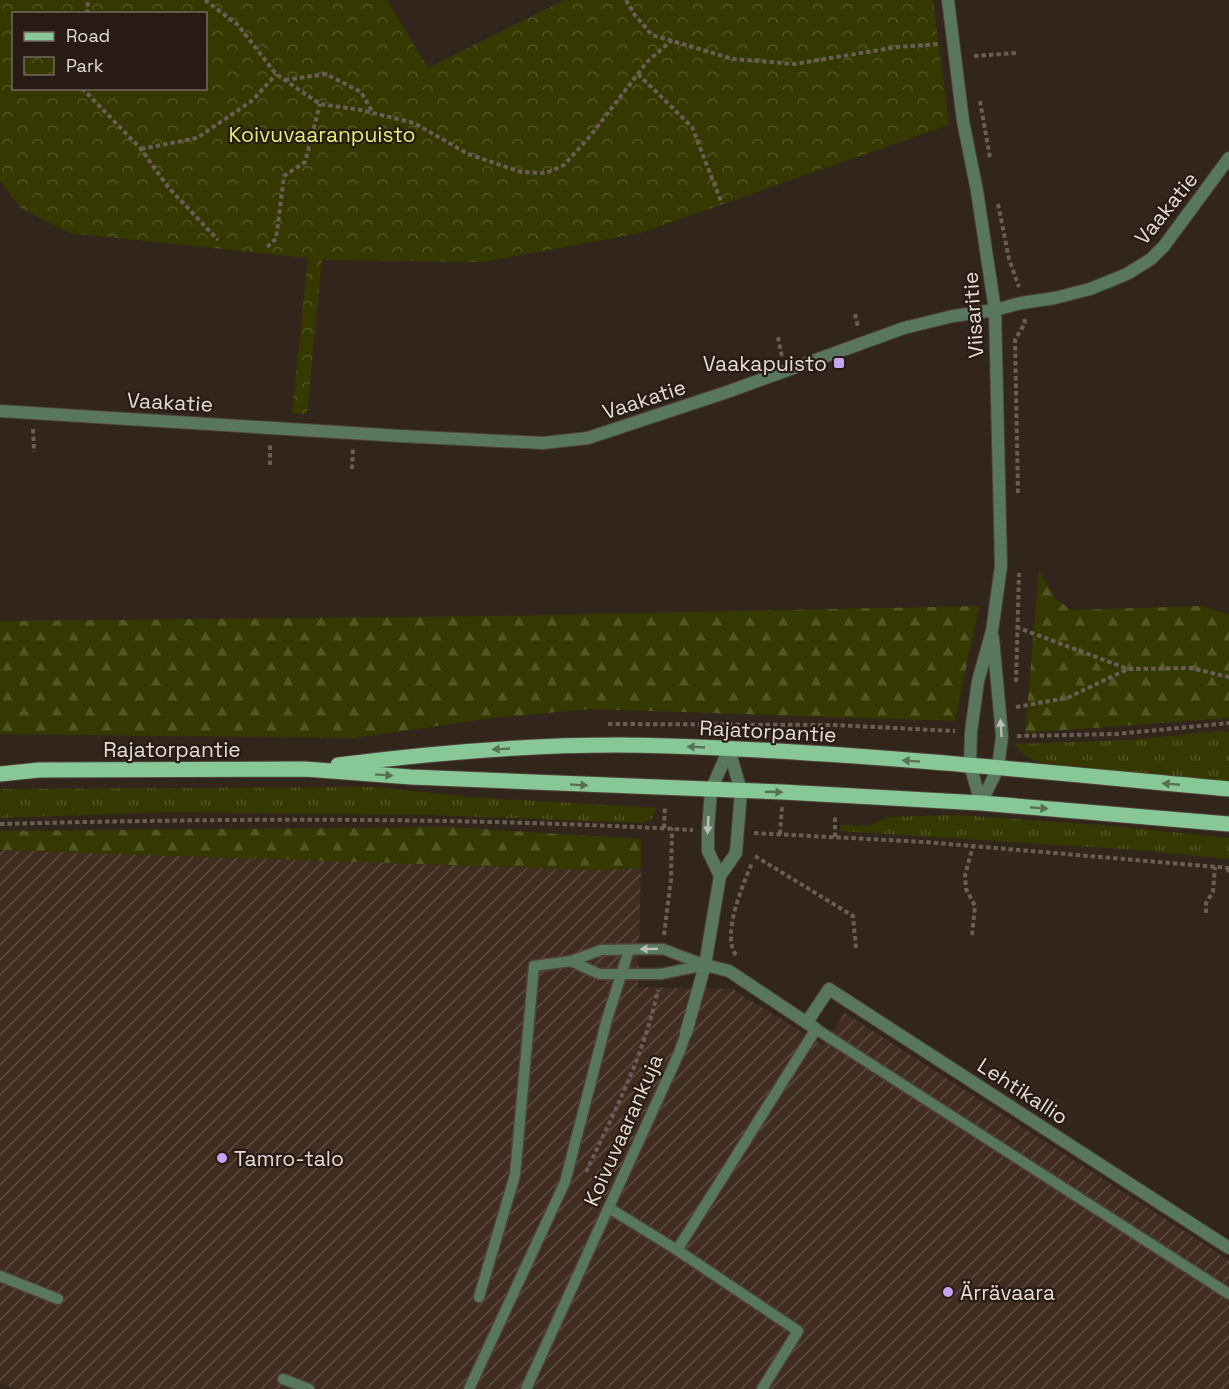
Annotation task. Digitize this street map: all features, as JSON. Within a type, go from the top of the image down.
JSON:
[{"type":"main road","name":"Rajatorpantie","points":[[305,769],[411,756],[563,746],[668,746],[970,765],[1229,789]]},
{"type":"main road","name":"Rajatorpantie","points":[[0,766],[39,770]]},
{"type":"main road","name":"Rajatorpantie","points":[[0,774],[39,770],[305,769],[411,777],[981,803],[1229,824]]},
{"type":"street","name":"Viisaritie","points":[[948,0],[963,121],[979,202],[995,310],[1001,566],[992,631],[978,681],[971,732],[970,765],[981,803]]},
{"type":"street","name":"Vaakatie","points":[[0,411],[400,436],[570,441],[651,418],[904,328],[953,316],[1054,298],[1090,289],[1127,274],[1151,259],[1178,230],[1229,158]]},
{"type":"street","name":"Viisaritie","points":[[981,803],[998,768],[1002,736],[992,631]]},
{"type":"street","points":[[720,876],[708,851],[708,830],[711,790],[729,749]]},
{"type":"street","name":"Koivuvaarankuja","points":[[686,1032],[705,965],[720,876],[736,853],[741,791],[729,749]]},
{"type":"street","points":[[705,965],[729,971],[811,1026]]},
{"type":"street","name":"Lehtikallio","points":[[811,1026],[829,989],[1229,1248]]},
{"type":"lane","points":[[479,1297],[514,1175],[534,966],[571,961],[601,950],[663,949],[705,965]]},
{"type":"lane","points":[[470,1389],[565,1182],[607,1019],[629,950]]},
{"type":"lane","points":[[571,961],[600,974],[661,974],[705,965]]},
{"type":"lane","points":[[677,1250],[811,1026],[1229,1294]]},
{"type":"lane","name":"Koivuvaarankuja","points":[[526,1389],[679,1053],[686,1032]]},
{"type":"lane","points":[[609,1208],[677,1250],[798,1331],[762,1389]]},
{"type":"lane","points":[[0,1276],[58,1299]]},
{"type":"lane","points":[[283,1379],[309,1389]]},
{"type":"path","points":[[206,0],[238,25],[276,74],[320,104],[414,123],[468,154],[521,172],[546,172],[564,165],[591,135],[647,62],[672,40]]},
{"type":"path","points":[[626,0],[634,14],[652,35],[733,59],[795,64],[897,47],[953,43]]},
{"type":"path","points":[[974,56],[1016,54]]},
{"type":"path","points":[[141,149],[197,138],[253,100],[276,74]]},
{"type":"path","points":[[285,80],[326,74],[361,92],[373,113]]},
{"type":"path","points":[[638,74],[692,127],[722,204]]},
{"type":"path","points":[[84,90],[141,149],[168,188],[218,240]]},
{"type":"path","points":[[267,247],[276,239],[284,176],[305,162],[320,104]]},
{"type":"path","points":[[34,414],[34,452]]},
{"type":"path","points":[[1016,684],[1016,627],[1128,669],[1191,668],[1229,677]]},
{"type":"path","points":[[1016,707],[1067,698],[1128,669]]},
{"type":"path","points":[[1016,696],[1016,717]]},
{"type":"path","points":[[608,723],[834,725],[971,732]]},
{"type":"path","points":[[1002,736],[1117,734],[1229,723]]},
{"type":"path","points":[[1016,727],[1016,736]]},
{"type":"path","points":[[835,816],[835,837]]},
{"type":"path","points":[[0,824],[166,820],[421,820],[708,830]]},
{"type":"path","points":[[738,832],[973,846],[1229,868],[1229,874]]},
{"type":"path","points":[[756,833],[756,844]]},
{"type":"path","points":[[972,935],[975,906],[966,889],[965,874],[973,846]]},
{"type":"path","points":[[743,960],[734,954],[731,935],[740,890],[755,856],[853,916],[856,948]]},
{"type":"path","points":[[1206,912],[1206,903],[1213,892],[1215,867]]},
{"type":"shaded area","points":[[0,850],[596,870],[641,868],[638,987],[732,989],[823,1045],[845,1013],[1229,1260],[1229,1389],[16,1389],[0,1383]]},
{"type":"green space","name":"Koivuvaaranpuisto","points":[[0,0],[387,0],[428,68],[564,0],[933,0],[949,125],[640,233],[484,262],[322,260],[307,414],[292,413],[308,258],[69,233],[21,208],[0,181]]},
{"type":"green space","points":[[1039,570],[1055,598],[1071,610],[1203,606],[1229,615],[1229,718],[1025,733]]},
{"type":"green space","points":[[979,606],[955,721],[591,709],[492,718],[354,738],[0,734],[0,621],[497,616]]},
{"type":"green space","points":[[1218,731],[1229,732],[1229,782],[1038,762],[1027,757],[1014,744],[1130,740]]},
{"type":"green space","points":[[376,787],[468,797],[656,808],[652,819],[643,823],[433,815],[167,812],[0,818],[0,789]]},
{"type":"green space","points":[[959,815],[1114,826],[1229,838],[1229,859],[1138,850],[840,831],[841,825],[869,826],[889,817]]},
{"type":"green space","points":[[448,827],[641,839],[641,868],[596,870],[0,850],[0,831]]},
{"type":"place","name":"Vaakapuisto","points":[[839,363]]},
{"type":"place","name":"Tamro-talo","points":[[222,1158]]},
{"type":"place","name":"Ärrävaara","points":[[948,1292]]}]
